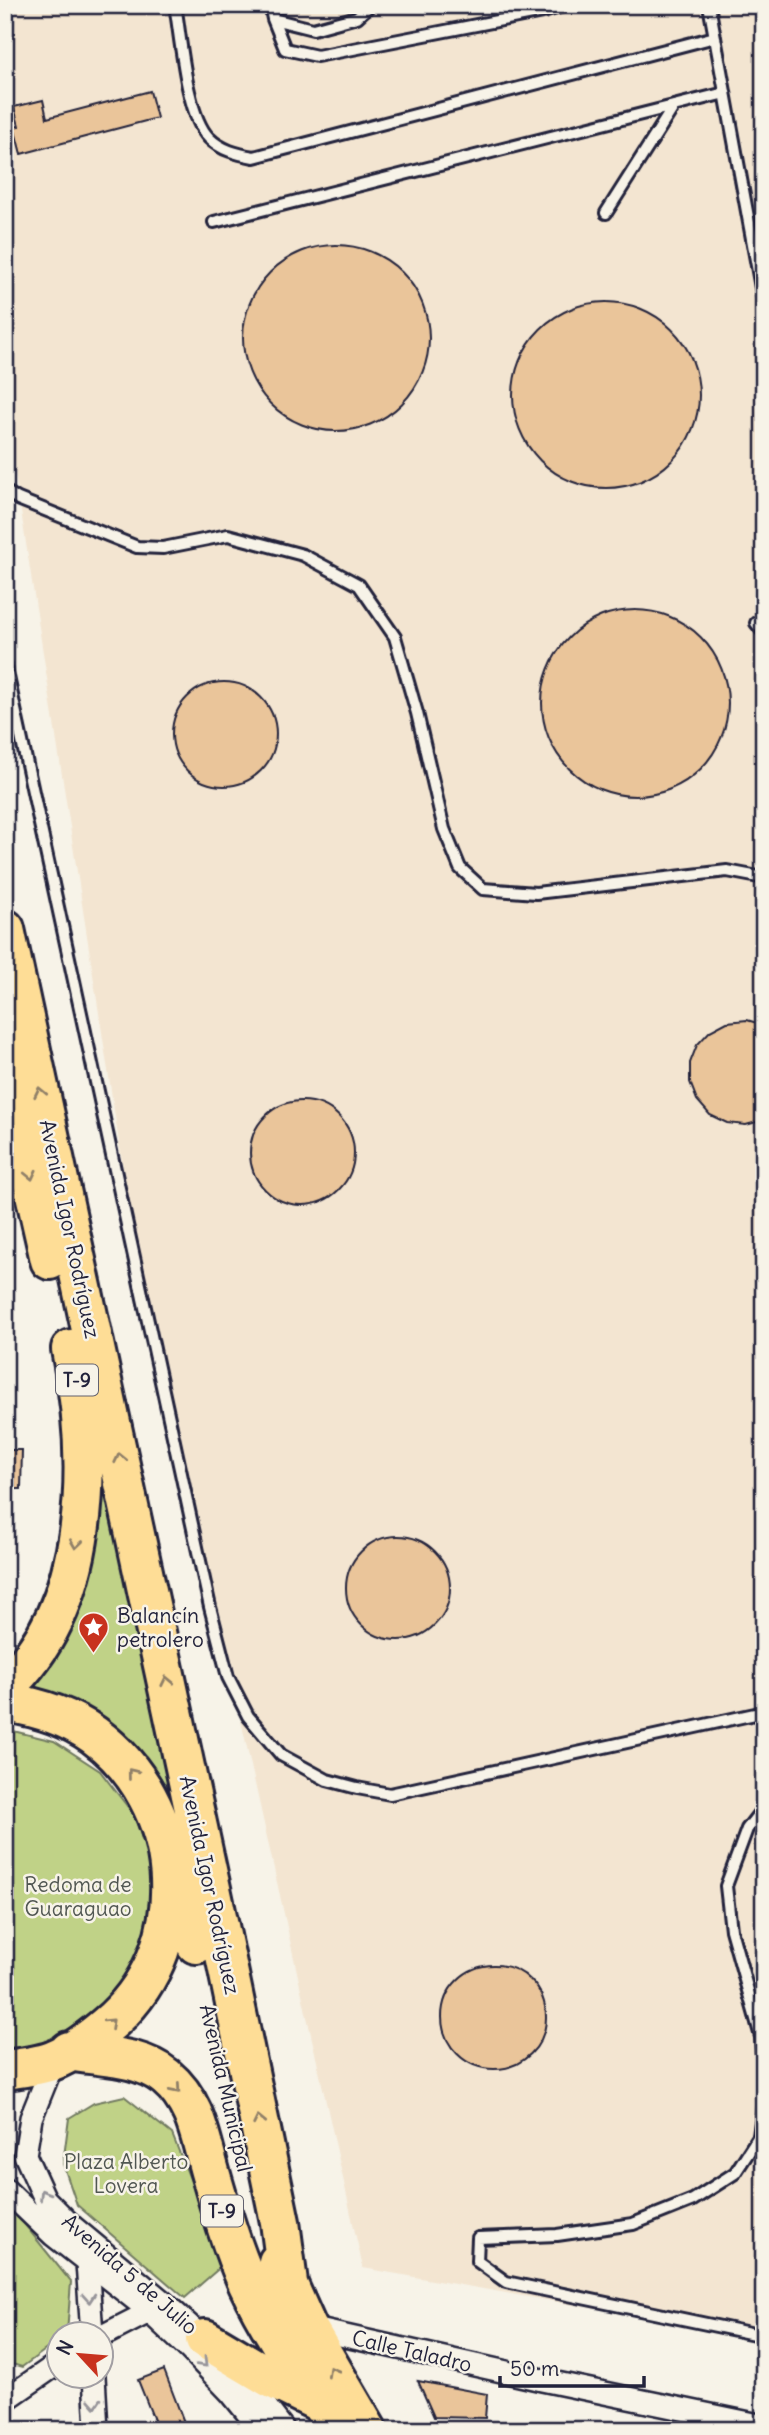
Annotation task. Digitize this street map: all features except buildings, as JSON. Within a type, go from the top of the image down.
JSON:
[{"type":"highway","name":"Avenida Igor Rodríguez","points":[[5,929],[179,1735],[277,2209],[288,2283]]},
{"type":"highway","name":"Avenida Igor Rodríguez","points":[[5,1061],[70,1345],[84,1426],[80,1517],[66,1593],[38,1649],[5,1687]]},
{"type":"highway","name":"T-9","points":[[5,1702],[33,1707],[65,1718],[102,1741],[119,1756],[140,1782],[156,1811],[167,1846],[171,1895],[169,1918],[160,1951],[144,1982],[124,2010],[99,2033],[62,2056],[5,2070]]},
{"type":"highway","name":"Avenida Igor Rodríguez","points":[[167,1846],[176,1804],[179,1735]]},
{"type":"highway","name":"Avenida Municipal","points":[[167,1846],[188,1902],[208,2008],[255,2214],[288,2283],[289,2327],[328,2416]]},
{"type":"highway","name":"Avenida Municipal","points":[[62,2056],[138,2060],[166,2077],[190,2104],[200,2130],[232,2244],[249,2285],[289,2327],[367,2430]]},
{"type":"highway","points":[[205,2339],[328,2416]]},
{"type":"street","name":"Avenida 5 de Julio","points":[[62,2056],[31,2118],[25,2155],[45,2199],[91,2255],[231,2392],[261,2430]]},
{"type":"street","name":"Avenida 5 de Julio","points":[[5,2189],[18,2203],[205,2339],[250,2386],[284,2430]]},
{"type":"street","points":[[91,2255],[92,2320]]},
{"type":"street","points":[[116,2329],[149,2312]]},
{"type":"street","name":"Calle Taladro","points":[[289,2327],[764,2426]]},
{"type":"street","points":[[5,2400],[46,2372]]},
{"type":"street","points":[[95,2390],[97,2430]]},
{"type":"lane","points":[[175,5],[193,110],[208,137],[232,154],[254,157],[715,37]]},
{"type":"lane","points":[[270,5],[285,49],[317,57],[543,12],[566,5]]},
{"type":"lane","points":[[273,19],[313,29],[357,17],[370,5]]},
{"type":"lane","points":[[709,5],[764,304]]},
{"type":"lane","points":[[214,222],[725,93]]},
{"type":"lane","points":[[606,213],[674,106]]},
{"type":"lane","points":[[5,491],[18,499],[137,547],[163,548],[228,535],[303,555],[359,585],[395,636],[417,713],[444,829],[460,868],[483,889],[536,893],[727,871],[764,878]]},
{"type":"lane","points":[[756,623],[764,633]]},
{"type":"lane","points":[[5,663],[210,1607],[228,1677],[247,1716],[281,1755],[327,1780],[390,1794],[764,1712]]},
{"type":"lane","points":[[764,1807],[747,1829],[726,1886],[731,1930],[761,2037],[764,2091]]},
{"type":"lane","points":[[764,2099],[759,2136],[735,2173],[693,2200],[634,2224],[557,2235],[478,2238],[477,2261],[506,2281],[764,2336]]},
{"type":"shaded area","points":[[5,5],[764,5],[764,2338],[363,2268],[135,1245],[5,408]]},
{"type":"green space","points":[[113,1471],[170,1787],[26,1684],[98,1473]]},
{"type":"green space","name":"Redoma de Guaraguao","points":[[5,1729],[54,1741],[100,1771],[134,1815],[152,1868],[151,1924],[132,1976],[98,2019],[53,2048],[5,2060]]},
{"type":"green space","name":"Plaza Alberto Lovera","points":[[124,2096],[172,2134],[224,2264],[185,2298],[77,2205],[63,2164],[69,2118],[94,2103]]},
{"type":"green space","points":[[5,2200],[71,2282],[68,2320],[46,2320],[46,2349],[22,2367],[5,2362]]},
{"type":"place","name":"Balancín petrolero","points":[[94,1654]]}]
